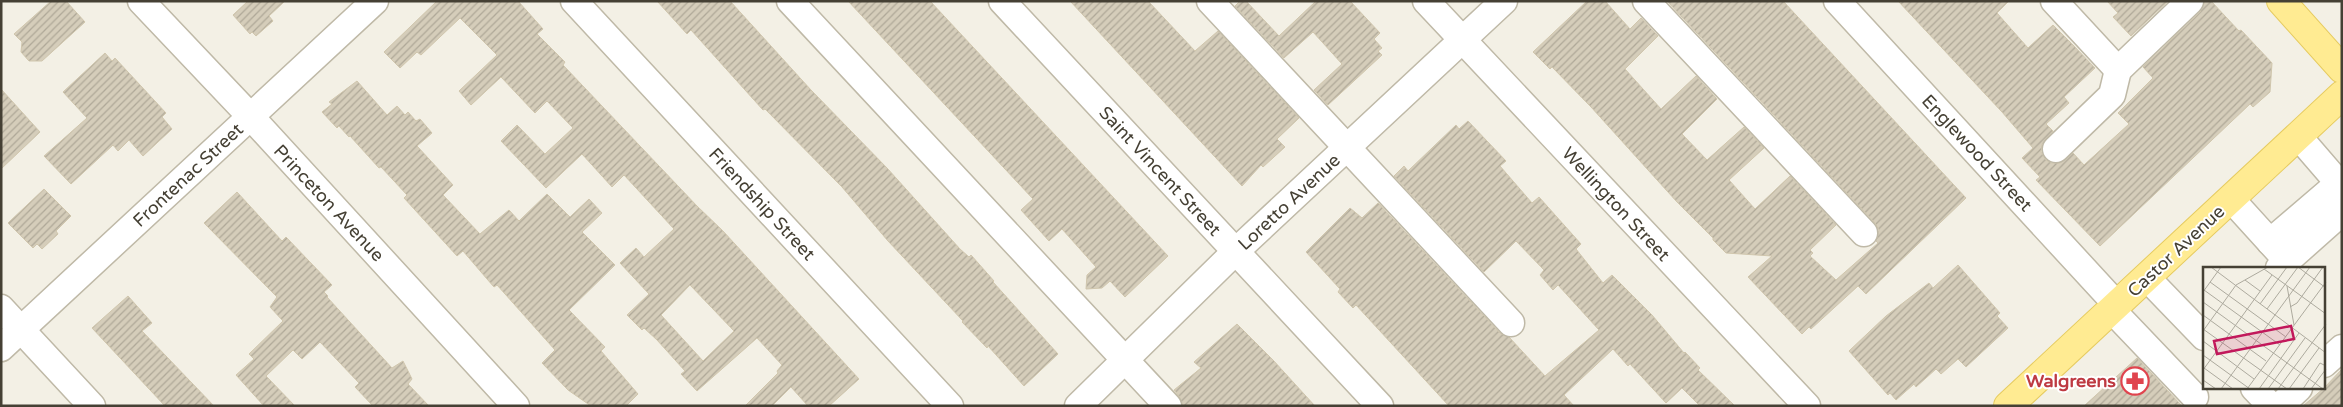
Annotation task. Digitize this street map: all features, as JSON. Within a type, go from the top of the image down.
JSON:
[{"type":"main road","points":[[2281,1],[2342,69]]},
{"type":"main road","name":"Castor Avenue","points":[[2008,406],[2148,278],[2342,95]]},
{"type":"street","name":"Princeton Avenue","points":[[141,1],[516,406]]},
{"type":"street","name":"Frontenac Street","points":[[1,348],[375,1]]},
{"type":"street","name":"Friendship Street","points":[[574,1],[950,406]]},
{"type":"street","points":[[790,1],[1168,406]]},
{"type":"street","name":"Saint Vincent Street","points":[[1002,1],[1380,406]]},
{"type":"street","points":[[1210,1],[1510,323]]},
{"type":"street","name":"Wellington Street","points":[[1426,1],[1807,406]]},
{"type":"street","name":"Loretto Avenue","points":[[1078,406],[1236,251],[1504,1]]},
{"type":"street","points":[[1646,1],[1864,233]]},
{"type":"street","name":"Englewood Street","points":[[1837,1],[2195,397]]},
{"type":"street","points":[[2054,1],[2118,70]]},
{"type":"street","points":[[2056,149],[2112,95],[2118,70],[2190,1]]},
{"type":"street","points":[[2270,242],[2340,185],[2298,136]]},
{"type":"street","points":[[2231,199],[2270,242],[2283,265],[2342,212]]},
{"type":"street","points":[[2148,278],[2203,336]]},
{"type":"street","points":[[1,308],[92,406]]},
{"type":"street","points":[[2326,341],[2342,327]]},
{"type":"street","points":[[2326,362],[2342,348]]},
{"type":"street","points":[[2263,398],[2292,390]]},
{"type":"building","points":[[51,1],[66,1],[85,22],[42,61],[29,61],[21,52],[22,42],[14,34]]},
{"type":"building","points":[[248,1],[285,1],[269,16],[273,21],[256,36],[252,32],[250,34],[233,15]]},
{"type":"building","points":[[437,1],[518,1],[543,29],[537,34],[565,62],[563,65],[723,231],[859,379],[829,406],[808,406],[791,387],[772,406],[745,406],[778,373],[777,371],[782,365],[757,338],[697,391],[681,374],[685,371],[657,340],[644,328],[642,330],[627,315],[649,294],[620,263],[636,248],[644,257],[674,229],[624,175],[612,187],[582,154],[546,188],[501,141],[517,125],[545,154],[573,128],[547,101],[535,113],[501,77],[471,105],[459,91],[497,55],[460,18],[421,55],[417,52],[400,68],[384,52]],"holes":[[[690,285],[734,331],[703,361],[661,315]]]},
{"type":"building","points":[[657,1],[730,1],[811,90],[887,168],[960,249],[969,257],[971,255],[1058,354],[1024,386],[988,346],[987,348],[962,322],[842,187],[765,109],[763,110],[691,30],[687,34]]},
{"type":"building","points":[[848,1],[930,1],[1168,256],[1125,297],[1110,281],[1102,288],[1086,289],[1087,275],[1096,267],[1062,229],[1049,241],[1021,210],[1033,199]]},
{"type":"building","points":[[1070,1],[1148,1],[1195,51],[1218,31],[1299,118],[1277,139],[1285,147],[1263,167],[1261,165],[1242,186]]},
{"type":"building","points":[[1240,1],[1246,1],[1279,36],[1316,1],[1350,1],[1380,33],[1374,39],[1382,48],[1378,51],[1382,55],[1328,105],[1314,90],[1342,64],[1313,32],[1284,58],[1235,6]]},
{"type":"building","points":[[1587,1],[1605,1],[1630,29],[1641,18],[1658,36],[1625,69],[1661,109],[1696,76],[1717,99],[1682,134],[1707,160],[1744,127],[1764,148],[1729,180],[1755,209],[1790,176],[1836,225],[1810,250],[1813,253],[1810,256],[1836,280],[1878,243],[1876,241],[1879,230],[1875,223],[1667,1],[1783,1],[1966,198],[1866,294],[1858,286],[1811,329],[1809,327],[1802,334],[1748,277],[1772,256],[1726,253],[1591,107],[1552,67],[1550,69],[1533,52]]},
{"type":"building","points":[[1898,1],[2009,1],[1997,13],[2028,48],[2053,25],[2095,68],[2064,97],[2069,103],[2046,124],[2053,131],[2042,144],[2041,152],[2046,160],[2052,163],[2060,163],[2073,153],[2084,165],[2129,124],[2118,113],[2153,78],[2143,67],[2200,12],[2205,1],[2211,1],[2272,63],[2270,92],[2253,107],[2250,104],[2100,246],[2036,180],[2040,177],[2022,158],[2033,148],[2002,112]]},
{"type":"building","points":[[2107,1],[2168,1],[2131,36],[2113,17],[2118,13]]},
{"type":"building","points":[[105,53],[112,61],[115,58],[166,113],[162,117],[172,129],[143,156],[129,140],[118,151],[113,145],[71,184],[44,156],[87,118],[63,92]]},
{"type":"building","points":[[357,81],[387,115],[397,106],[405,115],[408,112],[416,121],[420,119],[432,133],[417,146],[453,185],[443,195],[480,234],[509,210],[519,221],[547,194],[570,217],[589,199],[602,213],[582,232],[615,265],[569,310],[605,347],[601,351],[638,394],[626,406],[591,406],[568,390],[542,363],[555,350],[497,285],[494,287],[463,251],[457,256],[404,198],[407,195],[381,167],[379,168],[350,136],[339,126],[337,128],[322,112],[332,104],[329,102]]},
{"type":"building","points":[[1,89],[40,132],[1,169]]},
{"type":"building","points":[[1468,121],[1506,161],[1500,166],[1532,203],[1539,197],[1581,244],[1576,249],[1603,283],[1612,275],[1652,315],[1684,353],[1700,368],[1698,370],[1735,406],[1700,406],[1682,388],[1666,403],[1630,364],[1628,366],[1613,349],[1564,395],[1574,406],[1449,406],[1356,305],[1353,308],[1338,292],[1340,289],[1306,252],[1350,208],[1362,218],[1378,203],[1500,333],[1509,337],[1545,376],[1599,330],[1558,285],[1553,290],[1540,275],[1544,270],[1516,241],[1484,272],[1394,176],[1404,166],[1408,171],[1456,125],[1459,129]]},
{"type":"building","points":[[44,189],[71,216],[56,231],[58,234],[42,249],[37,244],[33,248],[8,223]]},
{"type":"building","points":[[237,192],[282,241],[286,237],[332,285],[324,292],[327,297],[392,368],[403,361],[412,379],[408,384],[429,406],[373,406],[355,387],[359,383],[320,342],[302,359],[293,350],[266,376],[295,406],[264,406],[236,375],[254,359],[249,354],[283,321],[270,307],[277,297],[204,223]]},
{"type":"building","points":[[1958,265],[2000,313],[1997,316],[2008,328],[1966,367],[1958,359],[1941,374],[1936,369],[1916,387],[1914,384],[1896,400],[1890,393],[1888,395],[1849,351],[1886,316],[1929,283],[1933,288]]},
{"type":"building","points":[[128,296],[152,323],[142,331],[214,406],[165,406],[92,328]]},
{"type":"building","points":[[1237,324],[1315,406],[1183,406],[1174,390],[1201,368],[1194,362]]},
{"type":"building","name":"Walgreens","points":[[2137,358],[2182,406],[2084,406]]},
{"type":"building","points":[[2342,369],[2342,406],[2303,406],[2322,390],[2326,390],[2326,386]]},
{"type":"place","name":"Walgreens","points":[[2135,381]]}]
